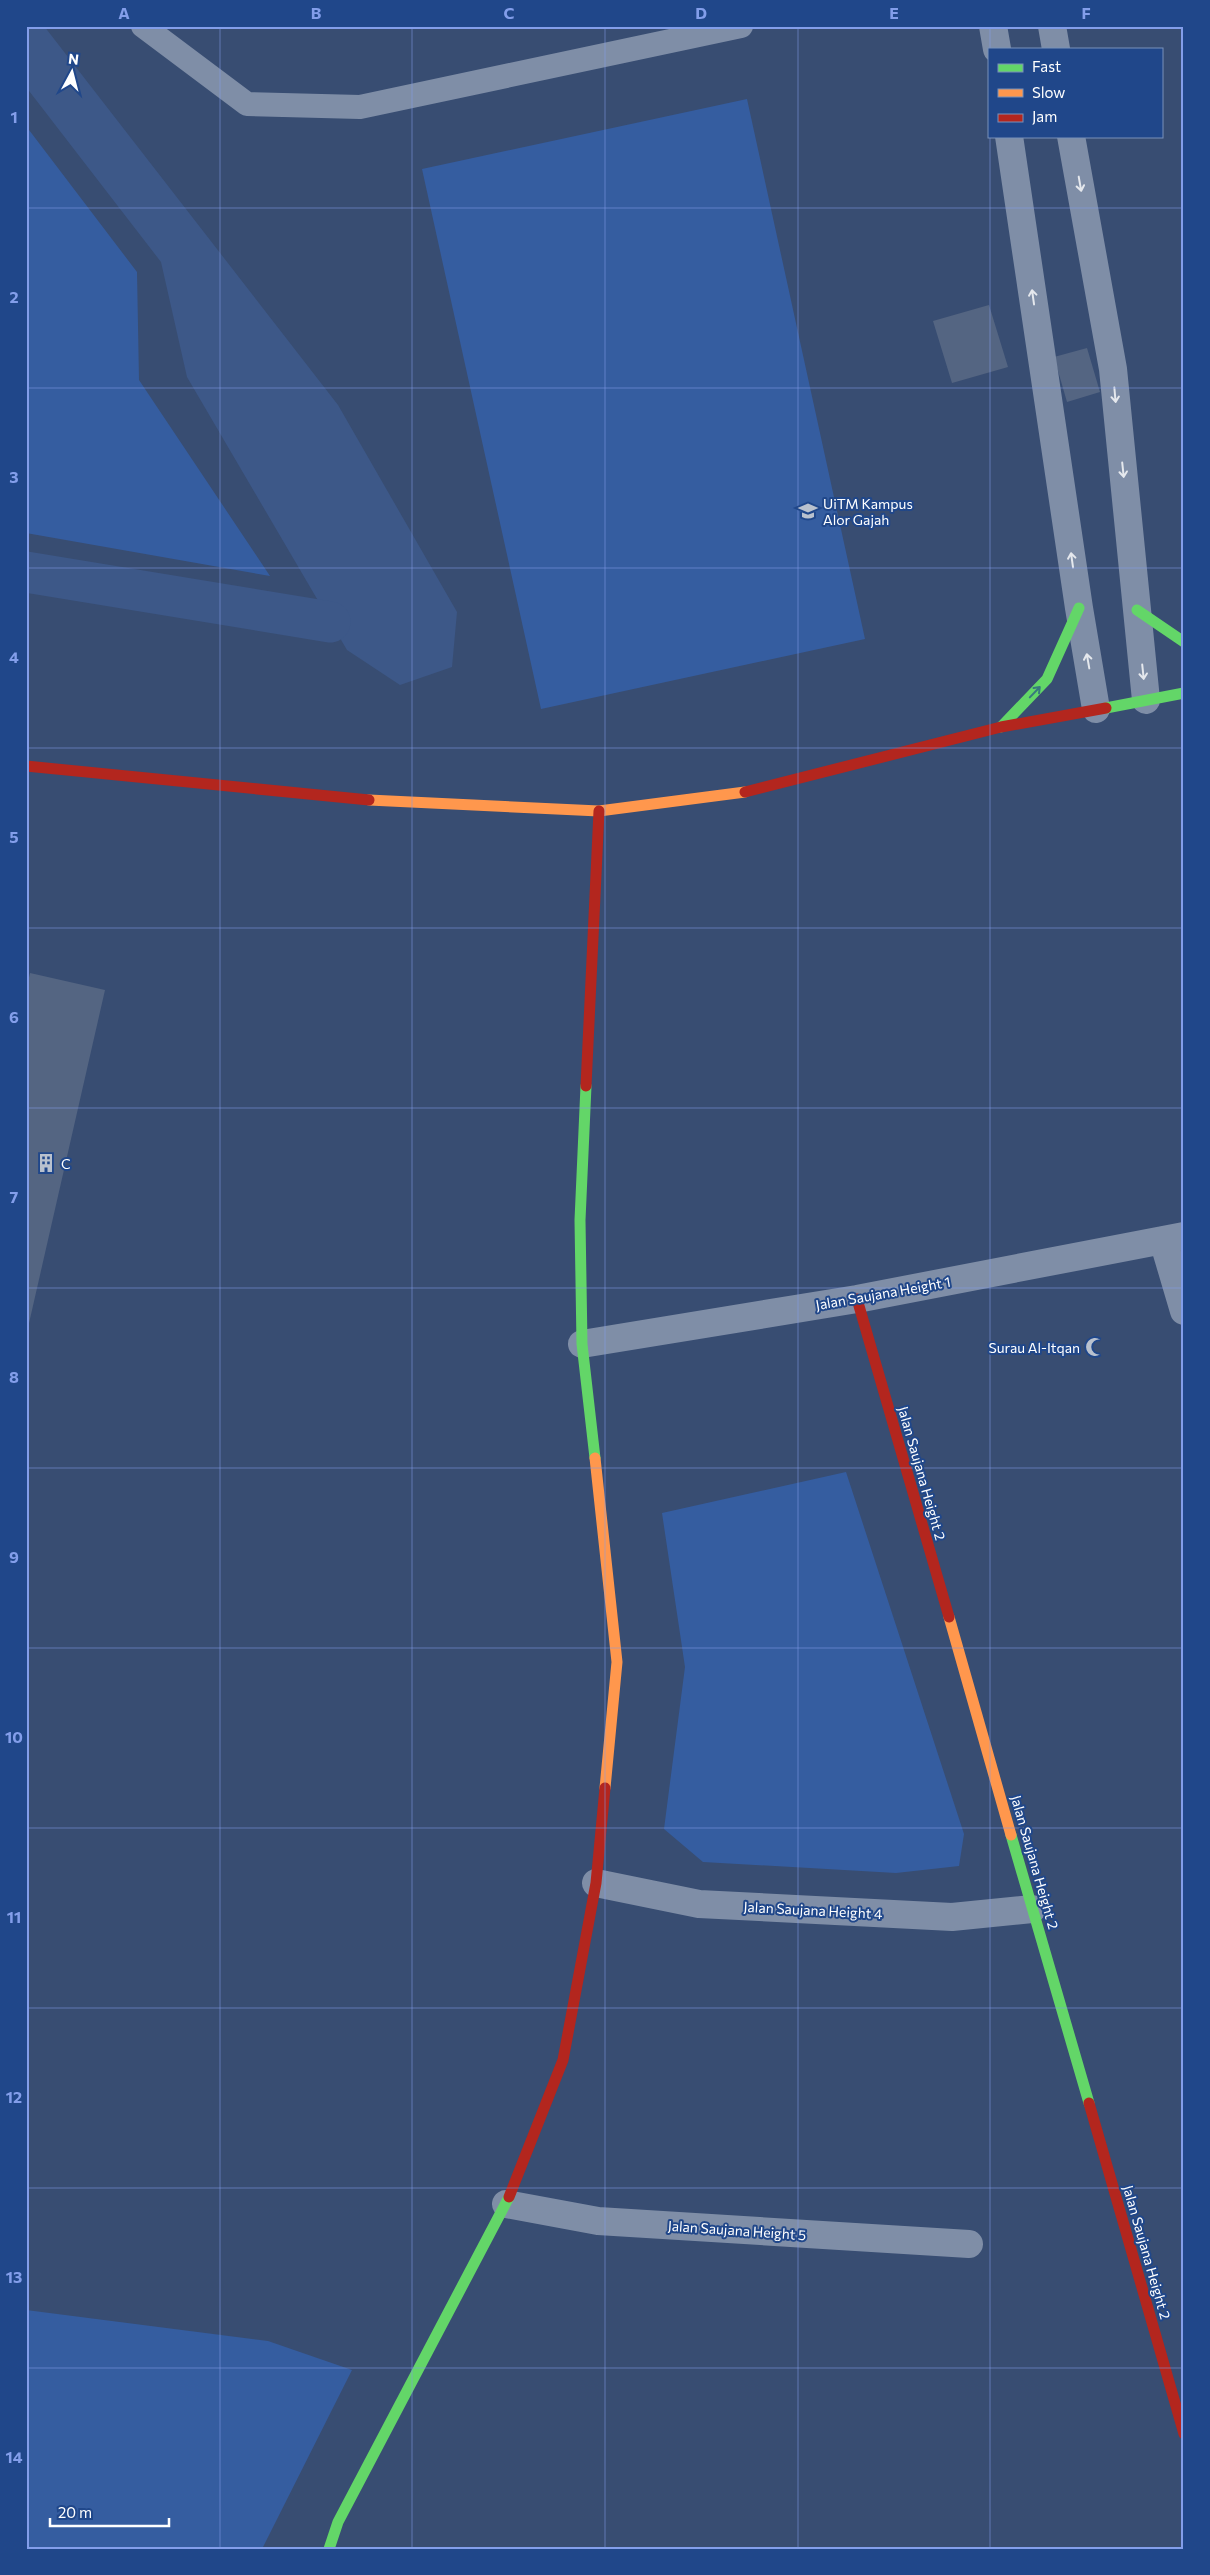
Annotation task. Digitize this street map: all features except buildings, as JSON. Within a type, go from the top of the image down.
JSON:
[{"type":"street","points":[[993,26],[997,48]]},
{"type":"street","points":[[1052,26],[1056,48]]},
{"type":"street","points":[[1009,138],[1079,608],[1096,709]]},
{"type":"street","points":[[1071,138],[1113,369],[1146,700]]},
{"type":"street","points":[[1001,727],[1047,679],[1079,608]]},
{"type":"street","points":[[1137,610],[1184,642]]},
{"type":"street","points":[[26,766],[388,802],[599,811],[738,794],[1001,727],[1184,693]]},
{"type":"street","points":[[329,2549],[338,2522],[506,2204],[563,2060],[596,1883],[618,1662],[582,1344],[580,1220],[599,811]]},
{"type":"street","points":[[1174,1238],[1184,1311]]},
{"type":"street","name":"Jalan Saujana Height 1","points":[[582,1344],[857,1299],[1174,1238]]},
{"type":"street","name":"Jalan Saujana Height 2","points":[[857,1299],[1032,1909],[1175,2371],[1184,2434]]},
{"type":"street","name":"Jalan Saujana Height 4","points":[[596,1883],[699,1904],[952,1917],[1032,1909]]},
{"type":"street","name":"Jalan Saujana Height 5","points":[[506,2204],[598,2221],[969,2244]]},
{"type":"lane","points":[[143,26],[247,104],[360,107],[740,26]]},
{"type":"shaded area","points":[[26,26],[44,26],[338,405],[457,612],[452,667],[400,685],[347,650],[187,377],[161,262],[26,87]]},
{"type":"shaded area","points":[[747,99],[865,639],[541,709],[422,169]]},
{"type":"shaded area","points":[[26,126],[137,272],[139,380],[270,576],[26,533]]},
{"type":"shaded area","points":[[846,1472],[964,1834],[959,1866],[896,1873],[703,1862],[664,1829],[685,1667],[662,1513]]},
{"type":"shaded area","points":[[26,2310],[268,2341],[352,2370],[262,2549],[26,2549]]},
{"type":"waterway","points":[[26,572],[330,622]]},
{"type":"traffic: fast","points":[[1001,727],[1047,679],[1079,608]]},
{"type":"traffic: fast","points":[[1137,610],[1184,642]]},
{"type":"traffic: fast","points":[[1106,708],[1184,693]]},
{"type":"traffic: fast","points":[[586,1086],[580,1220],[582,1344],[595,1458]]},
{"type":"traffic: fast","points":[[1011,1835],[1089,2103]]},
{"type":"traffic: fast","points":[[329,2549],[338,2522],[509,2197]]},
{"type":"traffic: slow","points":[[369,800],[599,811],[745,792]]},
{"type":"traffic: slow","points":[[595,1458],[617,1662],[605,1788]]},
{"type":"traffic: slow","points":[[949,1617],[1011,1835]]},
{"type":"traffic: jam","points":[[745,792],[1001,727],[1106,708]]},
{"type":"traffic: jam","points":[[26,766],[369,800]]},
{"type":"traffic: jam","points":[[586,1086],[599,811]]},
{"type":"traffic: jam","points":[[857,1299],[949,1617]]},
{"type":"traffic: jam","points":[[509,2197],[563,2060],[596,1883],[605,1788]]},
{"type":"traffic: jam","points":[[1089,2103],[1184,2434]]},
{"type":"place","name":"UiTM Kampus Alor Gajah","points":[[808,511]]},
{"type":"place","name":"C","points":[[46,1163]]},
{"type":"place","name":"Surau Al-Itqan","points":[[1095,1347]]}]
